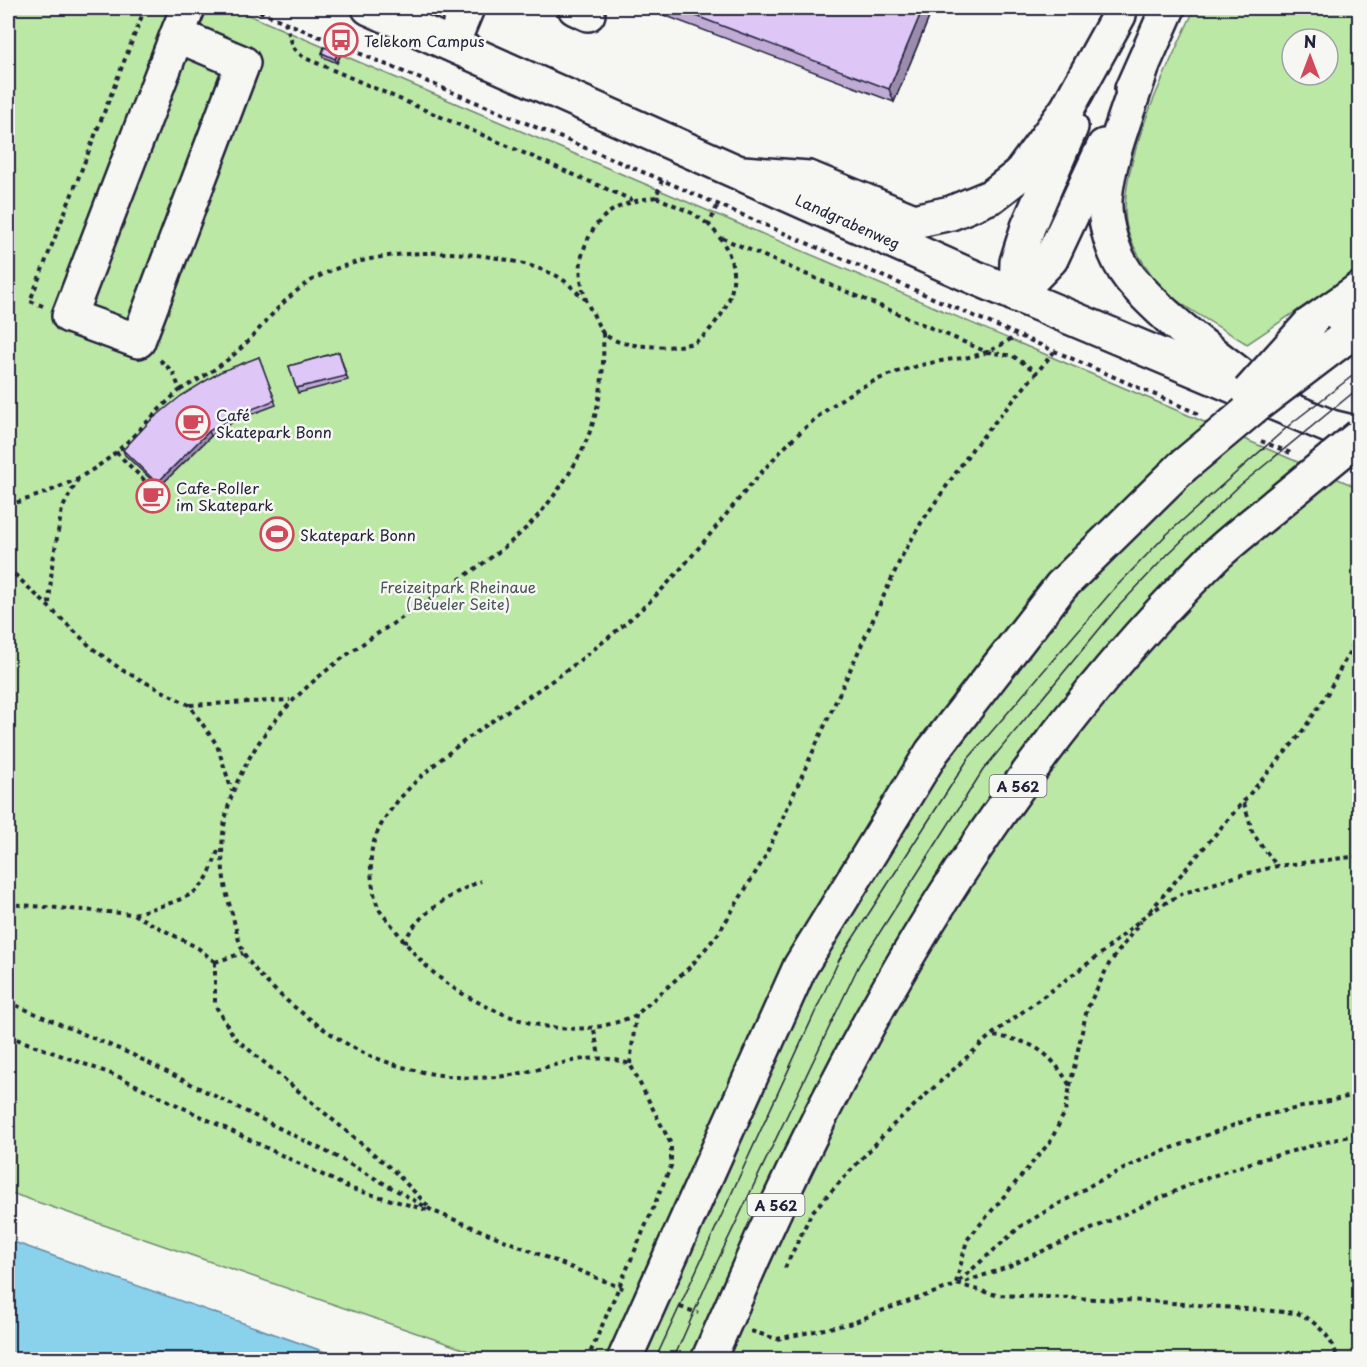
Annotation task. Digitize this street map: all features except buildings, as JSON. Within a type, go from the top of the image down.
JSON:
[{"type":"main road","name":"Landgrabenweg","points":[[369,8],[1016,295],[1350,432],[1359,448]]},
{"type":"main road","points":[[452,44],[467,8]]},
{"type":"main road","points":[[1016,295],[1051,259],[1168,8]]},
{"type":"main road","points":[[1016,295],[1017,262],[1028,227],[1121,11]]},
{"type":"main road","points":[[742,173],[809,178],[914,221],[951,213],[992,196],[1019,175],[1067,109],[1121,11]]},
{"type":"main road","points":[[182,21],[243,63],[138,341],[69,316],[182,21]]},
{"type":"main road","points":[[1142,68],[1116,149],[1105,200],[1107,224],[1115,252],[1129,276],[1155,303],[1280,405]]},
{"type":"main road","points":[[1182,468],[1309,325],[1359,289]]},
{"type":"main road","points":[[624,1359],[800,967],[932,752],[1061,586],[1182,468],[1256,405],[1349,335]]},
{"type":"main road","name":"A 562","points":[[708,1359],[775,1208],[873,1015],[910,948],[1011,796],[1148,625],[1216,555],[1277,504],[1350,432]]},
{"type":"main road","points":[[1277,504],[1359,456]]},
{"type":"path","points":[[69,316],[30,301],[145,8]]},
{"type":"path","points":[[251,8],[364,52],[1054,352],[973,448],[921,523],[901,558],[765,857],[718,934],[691,966],[636,1015],[594,1030],[556,1028],[536,1024],[482,1005],[449,986],[422,964],[379,909],[374,890],[372,849],[390,808],[417,778],[573,665],[622,626],[666,585],[797,435],[828,408],[856,390],[889,376],[937,361],[966,358],[987,352],[1016,336]]},
{"type":"path","points":[[285,22],[294,49],[303,57],[633,200]]},
{"type":"path","points":[[656,197],[662,180]]},
{"type":"path","points":[[8,904],[133,914],[168,904],[200,888],[210,871],[220,845],[232,792],[252,754],[291,700],[342,656],[494,556],[539,514],[570,472],[600,405],[604,378],[603,333],[585,299],[580,268],[583,251],[593,227],[604,215],[633,200],[656,197],[694,214],[722,237],[987,352],[1013,356],[1038,373]]},
{"type":"path","points":[[709,225],[718,204]]},
{"type":"path","points":[[603,333],[620,342],[640,346],[675,347],[698,340],[712,327],[728,304],[734,289],[734,271],[722,237]]},
{"type":"path","points":[[8,506],[44,495],[79,478],[116,452],[180,390],[211,373],[240,349],[298,289],[344,266],[376,258],[421,252],[479,255],[510,261],[558,276],[585,299]]},
{"type":"path","points":[[138,341],[173,372],[180,390]]},
{"type":"path","points":[[116,452],[147,484]]},
{"type":"path","points":[[49,605],[52,566],[62,509],[79,478]]},
{"type":"path","points":[[8,568],[92,648],[122,670],[189,705],[217,745],[232,792]]},
{"type":"path","points":[[956,1284],[967,1240],[1050,1142],[1065,1112],[1087,1009],[1109,964],[1147,914],[1300,735],[1326,696],[1359,632]]},
{"type":"path","points":[[189,705],[291,700]]},
{"type":"path","points":[[1244,802],[1253,834],[1277,866]]},
{"type":"path","points":[[220,845],[224,887],[243,953],[272,987],[333,1037],[368,1054],[414,1071],[469,1078],[511,1075],[599,1056],[630,1064]]},
{"type":"path","points":[[782,1274],[812,1212],[892,1125],[990,1036],[1102,953],[1147,914],[1181,894],[1277,866],[1359,856]]},
{"type":"path","points":[[405,944],[408,932],[421,919],[457,891],[481,881]]},
{"type":"path","points":[[133,914],[198,948],[215,962]]},
{"type":"path","points":[[215,962],[243,953]]},
{"type":"path","points":[[215,962],[215,1005],[235,1038],[394,1171],[433,1211]]},
{"type":"path","points":[[8,1002],[131,1054],[337,1157],[433,1211]]},
{"type":"path","points":[[587,1359],[671,1166],[671,1144],[630,1064],[636,1015]]},
{"type":"path","points":[[594,1030],[599,1056]]},
{"type":"path","points":[[8,1036],[117,1076],[352,1189],[433,1211],[633,1292]]},
{"type":"path","points":[[990,1036],[1015,1038],[1036,1047],[1051,1058],[1070,1086]]},
{"type":"path","points":[[956,1284],[1021,1226],[1093,1184],[1139,1162],[1253,1118],[1359,1094]]},
{"type":"path","points":[[743,1328],[777,1339],[853,1323],[1005,1268],[1198,1181],[1259,1160],[1359,1133]]},
{"type":"path","points":[[956,1284],[996,1295],[1147,1301],[1297,1313],[1312,1320],[1336,1349],[1338,1359]]},
{"type":"path","points":[[677,1306],[699,1314]]},
{"type":"green space","name":"Freizeitpark Rheinaue (Beueler Seite)","points":[[8,8],[232,8],[1359,488],[1359,1359],[492,1359],[8,1192]]},
{"type":"green space","points":[[1195,8],[1359,8],[1359,269],[1247,344],[1191,310],[1167,292],[1137,253],[1128,232],[1126,198],[1130,171],[1148,113]]},
{"type":"water","points":[[8,1240],[345,1359],[8,1359]]},
{"type":"tram line","points":[[655,1360],[839,960],[968,759],[1113,590],[1166,535],[1293,422],[1360,370]]},
{"type":"tram line","points":[[673,1360],[707,1283],[859,965],[983,770],[1116,609],[1167,555],[1238,487],[1360,387]]},
{"type":"place","name":"Telekom Campus","points":[[341,40]]},
{"type":"place","name":"Café Skatepark Bonn","points":[[193,423]]},
{"type":"place","name":"Cafe-Roller im Skatepark","points":[[153,496]]},
{"type":"place","name":"Skatepark Bonn","points":[[277,534]]}]
